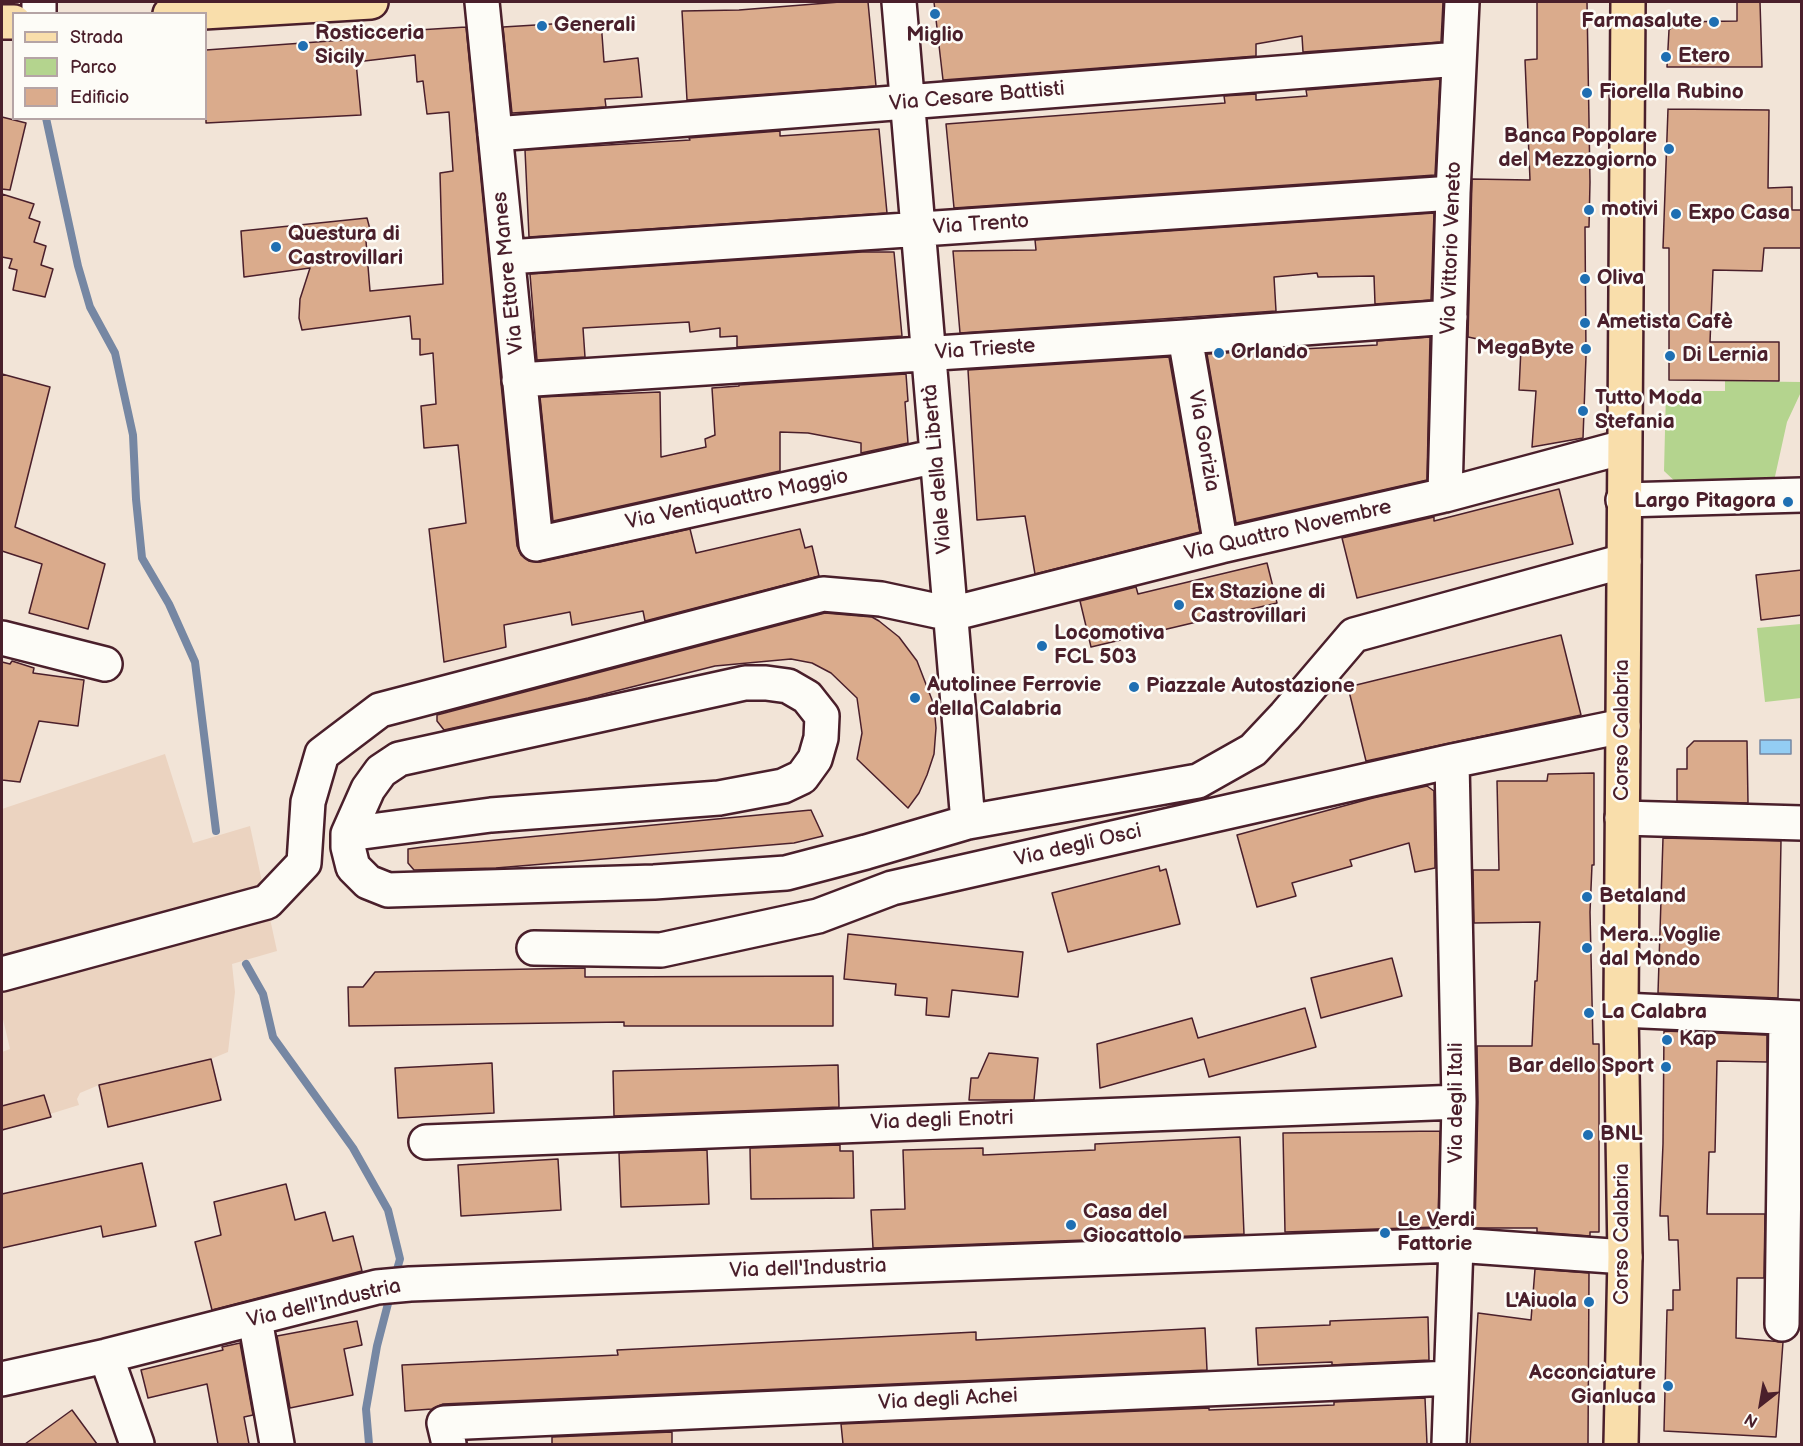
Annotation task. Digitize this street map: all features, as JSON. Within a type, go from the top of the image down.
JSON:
[{"type":"main road","points":[[204,12],[371,2]]},
{"type":"main road","name":"Corso Calabria","points":[[1622,1444],[1625,1257],[1621,1010],[1623,500],[1628,9]]},
{"type":"street","name":"Via Ettore Manes","points":[[482,2],[536,544]]},
{"type":"street","name":"Viale della Libertà","points":[[899,2],[968,822]]},
{"type":"street","name":"Via Vittorio Veneto","points":[[1445,495],[1453,193],[1462,2]]},
{"type":"street","name":"Via Cesare Battisti","points":[[495,134],[1459,59]]},
{"type":"street","name":"Via Trento","points":[[508,257],[1453,193]]},
{"type":"street","name":"Via Trieste","points":[[519,380],[1185,337],[1450,317]]},
{"type":"street","name":"Via Gorizia","points":[[1185,337],[1221,546]]},
{"type":"street","name":"Via Quattro Novembre","points":[[951,614],[1221,546],[1445,495],[1624,447]]},
{"type":"street","name":"Via Ventiquattro Maggio","points":[[536,544],[937,456]]},
{"type":"street","points":[[1623,500],[1802,495]]},
{"type":"street","points":[[348,834],[491,815],[719,798],[783,786],[802,777],[815,759],[821,738],[822,716],[807,697],[788,686],[766,683],[745,683],[399,759],[381,771],[368,789],[348,834],[348,847],[353,867],[368,882],[388,890],[654,882],[786,873],[968,822],[1198,781],[1253,750],[1354,635],[1624,561]]},
{"type":"street","points":[[2,974],[267,902],[304,862],[308,802],[322,754],[380,710],[823,594],[881,599],[951,614]]},
{"type":"street","points":[[2,638],[105,664]]},
{"type":"street","name":"Via degli Osci","points":[[534,948],[662,950],[818,916],[892,888],[1452,761],[1623,726]]},
{"type":"street","name":"Via degli Itali","points":[[1449,1444],[1458,1102],[1452,761]]},
{"type":"street","points":[[1622,818],[1802,823]]},
{"type":"street","points":[[1621,1010],[1794,1018],[1782,1324]]},
{"type":"street","name":"Via degli Enotri","points":[[426,1142],[1458,1102]]},
{"type":"street","name":"Via dell'Industria","points":[[2,1379],[106,1356],[377,1287],[410,1284],[1456,1245],[1625,1257]]},
{"type":"street","points":[[255,1319],[278,1444]]},
{"type":"street","points":[[106,1356],[137,1444]]},
{"type":"street","name":"Via degli Achei","points":[[447,1434],[1451,1378]]},
{"type":"shaded area","points":[[165,754],[193,843],[250,826],[277,951],[232,964],[235,992],[228,1052],[211,1059],[99,1085],[80,1093],[77,1099],[79,1105],[50,1114],[44,1095],[2,1106],[2,1052],[10,1049],[2,1015],[2,809]]},
{"type":"green space","points":[[1725,381],[1801,382],[1801,392],[1787,422],[1774,481],[1679,485],[1664,471],[1666,391],[1725,391]]},
{"type":"green space","points":[[1801,624],[1801,698],[1765,702],[1757,628]]},
{"type":"water","points":[[1760,740],[1791,740],[1791,754],[1760,754]]},
{"type":"building","points":[[868,2],[876,86],[687,100],[682,11],[739,10]]},
{"type":"building","points":[[934,2],[1443,2],[1441,42],[1303,52],[1302,36],[1256,44],[1256,56],[943,80]]},
{"type":"building","points":[[1537,2],[1587,2],[1590,182],[1589,227],[1585,227],[1586,356],[1583,438],[1532,447],[1536,391],[1519,390],[1521,348],[1468,337],[1472,179],[1530,180],[1525,60],[1537,59]]},
{"type":"building","points":[[1737,2],[1760,2],[1762,67],[1667,67],[1669,30],[1679,22],[1737,21]]},
{"type":"building","points":[[601,21],[604,62],[638,58],[642,97],[605,99],[606,107],[512,113],[503,27]]},
{"type":"building","points":[[466,27],[517,546],[521,555],[529,561],[540,562],[690,529],[696,553],[800,529],[805,548],[812,546],[819,576],[645,621],[643,611],[572,625],[570,612],[504,625],[506,647],[444,662],[429,529],[466,523],[458,445],[424,448],[421,406],[436,404],[433,353],[420,355],[420,339],[412,339],[410,316],[302,330],[299,318],[300,299],[310,268],[244,277],[241,231],[367,218],[371,233],[366,241],[370,291],[443,284],[440,173],[453,171],[449,112],[427,114],[423,81],[417,82],[415,55],[356,62],[361,115],[206,123],[207,50],[386,37],[386,32]]},
{"type":"building","points":[[1440,79],[1435,175],[954,208],[946,124],[1225,103],[1224,96],[1256,94],[1256,100],[1307,96],[1306,90]]},
{"type":"building","points":[[1668,109],[1769,110],[1768,188],[1792,187],[1792,210],[1802,210],[1802,248],[1764,248],[1762,271],[1713,270],[1710,342],[1779,342],[1779,381],[1669,380],[1669,248],[1663,248]]},
{"type":"building","points":[[2,117],[26,123],[10,190],[2,189]]},
{"type":"building","points":[[879,129],[887,213],[529,237],[525,150],[690,140],[689,138],[780,131],[780,136]]},
{"type":"building","points":[[2,194],[34,204],[29,218],[40,222],[34,242],[46,246],[41,265],[53,269],[45,297],[13,290],[17,270],[9,268],[12,259],[2,257]]},
{"type":"building","points":[[1434,213],[1431,300],[1375,304],[1374,276],[1318,277],[1317,273],[1274,277],[1276,311],[960,333],[953,251],[1036,250],[1035,240]]},
{"type":"building","points":[[862,252],[894,252],[902,336],[737,347],[737,336],[720,337],[720,328],[690,332],[689,322],[583,328],[585,357],[537,360],[530,274]]},
{"type":"building","points":[[1430,337],[1427,480],[1236,523],[1207,354],[1377,345],[1377,341]]},
{"type":"building","points":[[1169,357],[1200,532],[1035,574],[1025,516],[977,520],[968,370]]},
{"type":"building","points":[[2,374],[50,387],[15,527],[105,564],[88,629],[29,613],[42,564],[2,551]]},
{"type":"building","points":[[906,374],[908,401],[905,402],[908,443],[861,453],[861,443],[808,433],[780,432],[780,471],[553,521],[540,397],[660,392],[661,457],[706,447],[705,439],[715,435],[712,388]]},
{"type":"building","points":[[1559,489],[1573,544],[1357,598],[1342,538],[1434,517],[1434,521]]},
{"type":"building","name":"Ex Stazione di Castrovillari","points":[[1267,563],[1277,603],[1091,647],[1080,601],[1136,587],[1138,594]]},
{"type":"building","points":[[1802,570],[1802,615],[1761,620],[1756,575]]},
{"type":"building","points":[[825,613],[872,617],[899,637],[917,661],[934,705],[936,728],[934,754],[927,775],[919,793],[908,808],[857,759],[862,733],[857,698],[831,673],[812,663],[791,659],[715,666],[588,698],[444,730],[437,721],[437,715]]},
{"type":"building","points":[[1561,635],[1581,715],[1366,761],[1348,687]]},
{"type":"building","points":[[12,661],[34,668],[33,673],[84,680],[78,726],[39,721],[20,782],[2,780],[2,662],[10,664]]},
{"type":"building","points":[[1694,741],[1747,741],[1748,803],[1677,801],[1677,769],[1687,769],[1687,748]]},
{"type":"building","points":[[1594,773],[1594,865],[1592,865],[1590,912],[1593,1044],[1599,1044],[1599,1232],[1590,1232],[1590,1236],[1537,1232],[1537,1228],[1475,1228],[1477,1046],[1532,1046],[1540,922],[1474,923],[1473,870],[1499,870],[1497,781],[1547,781],[1548,774]]},
{"type":"building","points":[[1427,786],[1434,791],[1435,868],[1415,872],[1409,843],[1350,860],[1352,866],[1292,883],[1296,896],[1257,907],[1237,835],[1373,798]]},
{"type":"building","points":[[811,810],[823,836],[794,843],[496,868],[414,870],[408,863],[408,849],[423,847]]},
{"type":"building","points":[[1663,838],[1781,841],[1778,998],[1658,993]]},
{"type":"building","points":[[1159,866],[1160,871],[1166,869],[1180,924],[1068,952],[1052,893]]},
{"type":"building","points":[[848,934],[1023,952],[1018,997],[952,990],[949,1017],[926,1015],[927,998],[895,995],[896,984],[844,979]]},
{"type":"building","points":[[1392,958],[1402,996],[1321,1018],[1311,978]]},
{"type":"building","points":[[585,968],[585,977],[833,976],[833,1026],[624,1026],[624,1022],[349,1026],[348,987],[363,987],[375,972]]},
{"type":"building","points":[[1305,1008],[1316,1047],[1209,1077],[1204,1059],[1100,1088],[1097,1044],[1192,1018],[1198,1038]]},
{"type":"building","points":[[1664,1031],[1767,1035],[1767,1062],[1717,1061],[1715,1152],[1709,1152],[1707,1214],[1765,1214],[1764,1278],[1737,1278],[1736,1338],[1783,1342],[1776,1437],[1664,1431],[1667,1310],[1673,1310],[1673,1290],[1680,1290],[1678,1240],[1669,1240],[1668,1216],[1660,1216]]},
{"type":"building","points":[[989,1053],[1038,1058],[1034,1100],[969,1100],[971,1078],[978,1078]]},
{"type":"building","points":[[211,1059],[221,1100],[108,1127],[99,1085]]},
{"type":"building","points":[[492,1063],[494,1113],[398,1118],[395,1068]]},
{"type":"building","points":[[838,1065],[839,1107],[614,1116],[613,1071]]},
{"type":"building","points":[[44,1095],[51,1117],[2,1130],[2,1106]]},
{"type":"building","points":[[1440,1131],[1438,1227],[1285,1232],[1283,1133]]},
{"type":"building","points":[[1240,1137],[1244,1234],[873,1248],[871,1210],[905,1209],[903,1150],[983,1148],[983,1155],[1095,1150],[1095,1144]]},
{"type":"building","points":[[840,1145],[840,1151],[853,1151],[854,1198],[751,1199],[750,1148]]},
{"type":"building","points":[[707,1150],[709,1204],[621,1207],[619,1153]]},
{"type":"building","points":[[558,1159],[561,1210],[461,1216],[458,1165]]},
{"type":"building","points":[[142,1163],[156,1226],[103,1237],[101,1226],[2,1248],[2,1194]]},
{"type":"building","points":[[286,1184],[295,1220],[325,1212],[333,1241],[353,1236],[362,1271],[212,1310],[195,1242],[221,1235],[214,1202]]},
{"type":"building","points":[[1535,1269],[1589,1273],[1588,1444],[1470,1444],[1478,1313],[1531,1320]]},
{"type":"building","points":[[1428,1317],[1429,1360],[1332,1365],[1332,1362],[1258,1365],[1256,1328],[1330,1325],[1330,1321]]},
{"type":"building","points":[[357,1321],[362,1345],[344,1349],[353,1395],[290,1408],[277,1336]]},
{"type":"building","points":[[1205,1328],[1207,1370],[443,1404],[432,1409],[405,1411],[402,1365],[618,1355],[617,1350],[976,1332],[976,1340]]},
{"type":"building","points":[[240,1343],[253,1415],[244,1417],[249,1444],[218,1444],[207,1384],[148,1398],[141,1370],[223,1350],[222,1347]]},
{"type":"building","points":[[1425,1398],[1427,1444],[843,1444],[841,1424],[1209,1408],[1209,1410],[1334,1405],[1334,1402]]},
{"type":"building","points":[[72,1410],[97,1444],[25,1444]]},
{"type":"building","points":[[672,1432],[672,1444],[552,1444],[552,1437]]},
{"type":"waterway","points":[[46,120],[78,266],[90,307],[115,353],[133,435],[142,558],[169,604],[195,662],[216,831]]},
{"type":"waterway","points":[[246,964],[263,994],[273,1037],[353,1148],[388,1210],[400,1259],[394,1280]]},
{"type":"waterway","points":[[369,1444],[366,1409],[377,1346],[391,1292]]},
{"type":"place","name":"Miglio","points":[[935,14]]},
{"type":"place","name":"Farmasalute","points":[[1714,22]]},
{"type":"place","name":"Generali","points":[[542,26]]},
{"type":"place","name":"Rosticceria Sicily","points":[[303,46]]},
{"type":"place","name":"Etero","points":[[1666,57]]},
{"type":"place","name":"Fiorella Rubino","points":[[1587,93]]},
{"type":"place","name":"Banca Popolare del Mezzogiorno","points":[[1669,149]]},
{"type":"place","name":"motivi","points":[[1589,210]]},
{"type":"place","name":"Expo Casa","points":[[1676,214]]},
{"type":"place","name":"Questura di Castrovillari","points":[[276,247]]},
{"type":"place","name":"Oliva","points":[[1585,279]]},
{"type":"place","name":"Ametista Cafè","points":[[1585,323]]},
{"type":"place","name":"MegaByte","points":[[1586,349]]},
{"type":"place","name":"Orlando","points":[[1219,353]]},
{"type":"place","name":"Di Lernia","points":[[1670,356]]},
{"type":"place","name":"Tutto Moda Stefania","points":[[1583,411]]},
{"type":"place","name":"Largo Pitagora","points":[[1788,502]]},
{"type":"place","name":"Ex Stazione di Castrovillari","points":[[1179,605]]},
{"type":"place","name":"Locomotiva FCL 503","points":[[1042,646]]},
{"type":"place","name":"Piazzale Autostazione","points":[[1134,687]]},
{"type":"place","name":"Autolinee Ferrovie della Calabria","points":[[915,698]]},
{"type":"place","name":"Betaland","points":[[1587,897]]},
{"type":"place","name":"Mera...Voglie dal Mondo","points":[[1587,948]]},
{"type":"place","name":"La Calabra","points":[[1589,1013]]},
{"type":"place","name":"Kap","points":[[1667,1040]]},
{"type":"place","name":"Bar dello Sport","points":[[1666,1067]]},
{"type":"place","name":"BNL","points":[[1588,1135]]},
{"type":"place","name":"Casa del Giocattolo","points":[[1071,1225]]},
{"type":"place","name":"Le Verdi Fattorie","points":[[1385,1233]]},
{"type":"place","name":"L'Aiuola","points":[[1589,1302]]},
{"type":"place","name":"Acconciature Gianluca","points":[[1668,1386]]}]
